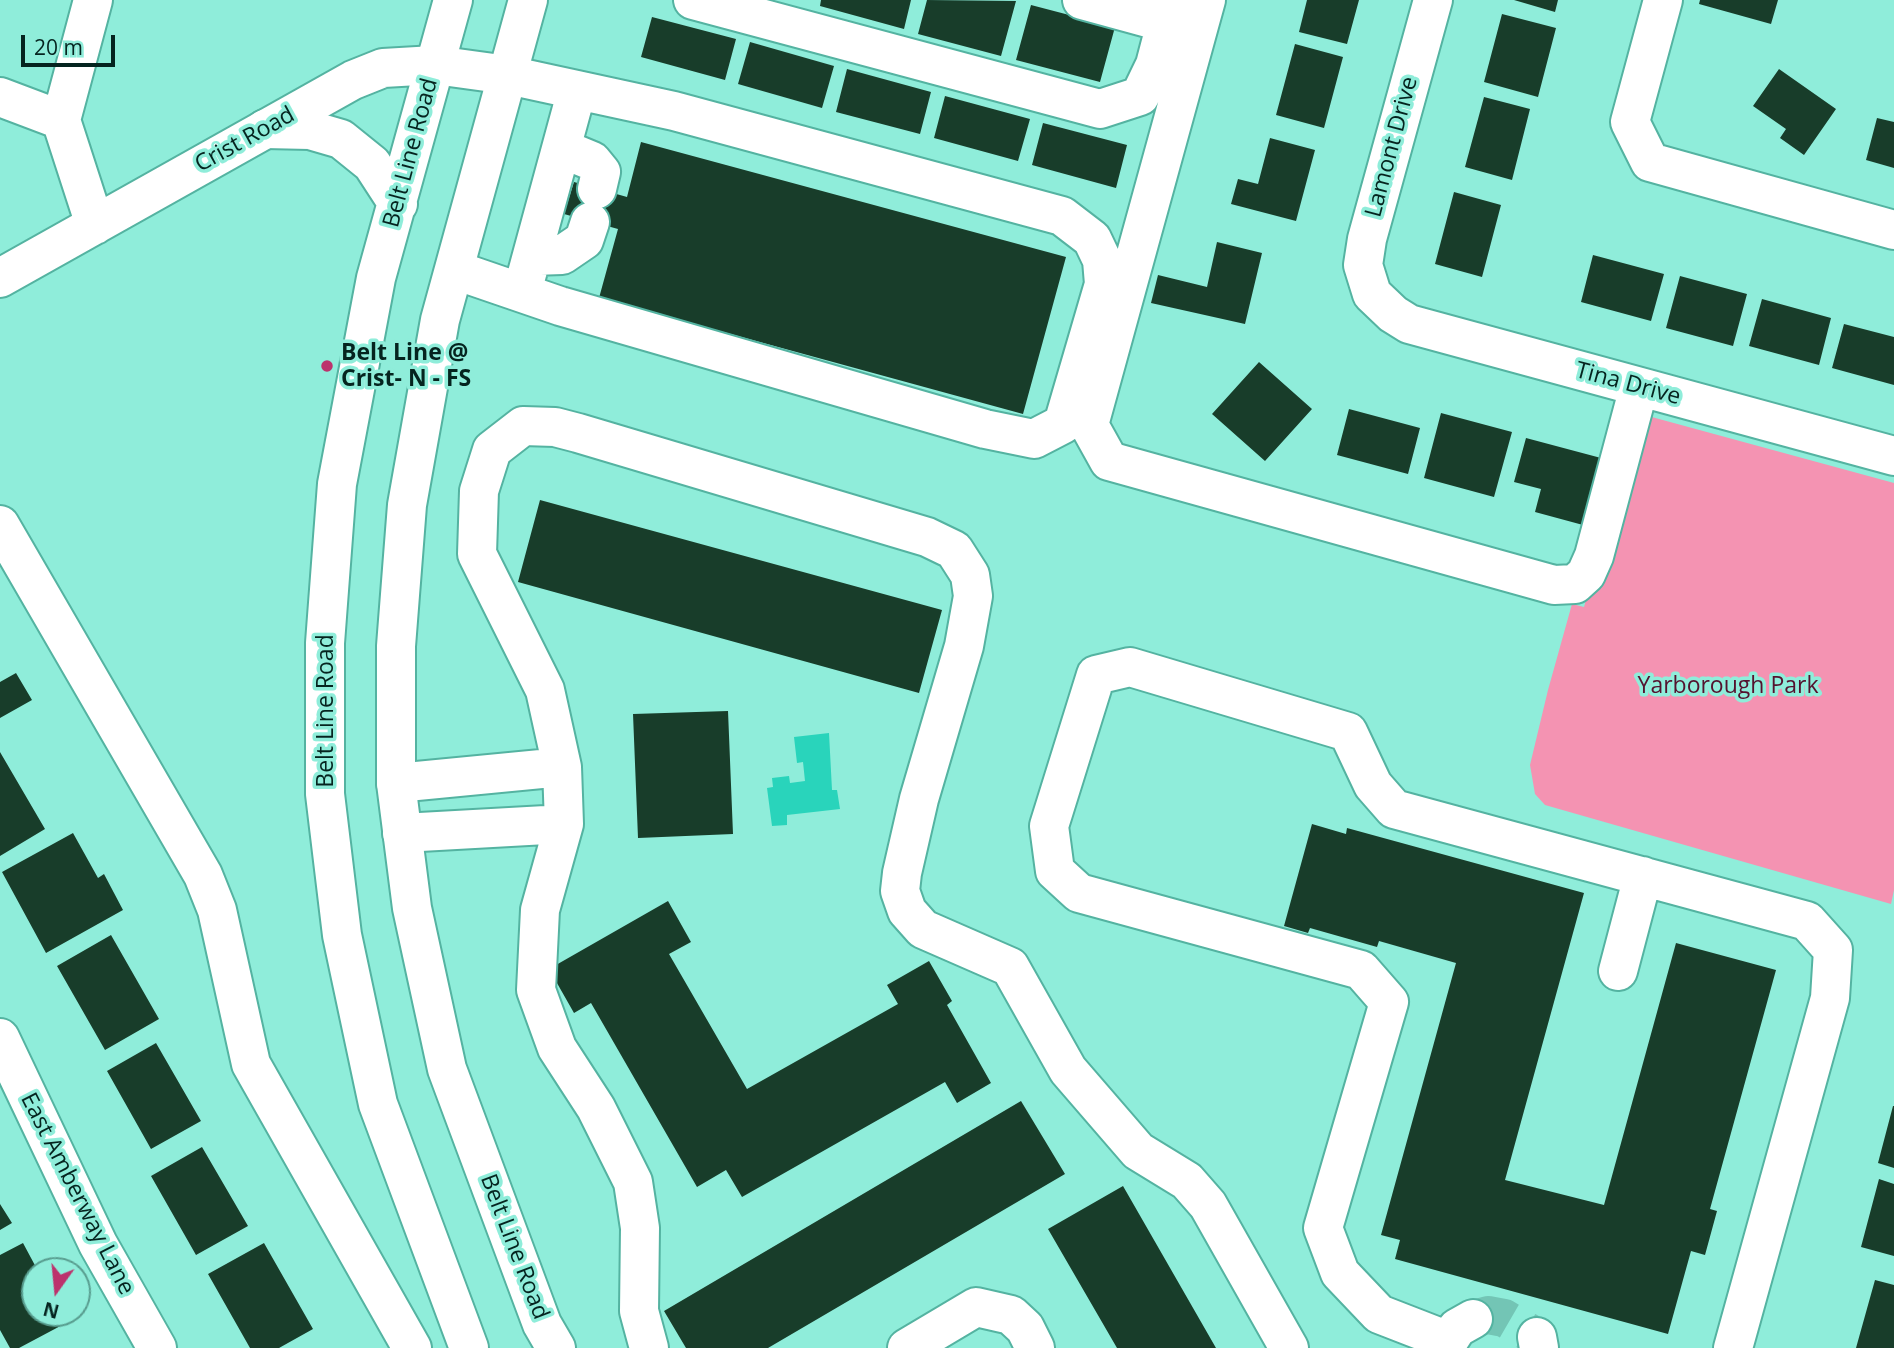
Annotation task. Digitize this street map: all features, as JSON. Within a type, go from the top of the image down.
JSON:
[{"type":"main road","points":[[93,0],[61,120],[95,225]]},
{"type":"main road","name":"Belt Line Road","points":[[453,0],[376,278],[337,484],[325,643],[325,794],[342,935],[379,1104],[469,1348]]},
{"type":"main road","name":"Belt Line Road","points":[[528,0],[440,320],[407,505],[396,646],[396,783],[412,908],[447,1069],[542,1324],[556,1348]]},
{"type":"main road","points":[[693,0],[966,75],[1100,108],[1140,96],[1155,65],[1169,11],[1082,0]]},
{"type":"main road","points":[[1206,0],[1089,425],[1109,461],[1554,585],[1575,584],[1586,574],[1594,556],[1639,387]]},
{"type":"main road","name":"Lamont Drive","points":[[1372,294],[1363,265],[1367,239],[1433,0]]},
{"type":"main road","points":[[1663,0],[1630,122],[1650,162],[1894,230]]},
{"type":"main road","name":"Crist Road","points":[[0,278],[353,80],[383,68],[435,65],[508,75],[674,111],[1062,216],[1092,239],[1102,260],[1104,284],[1063,424],[1034,439],[985,429],[455,270]]},
{"type":"main road","points":[[522,292],[577,90]]},
{"type":"main road","points":[[0,97],[61,120]]},
{"type":"main road","points":[[265,129],[310,130],[341,139],[372,164],[398,204]]},
{"type":"main road","points":[[533,256],[562,255],[584,240],[594,205],[601,172],[592,161],[563,149]]},
{"type":"main road","name":"Tina Drive","points":[[1372,294],[1393,314],[1409,324],[1894,456]]},
{"type":"main road","points":[[649,1348],[639,1311],[640,1228],[633,1182],[596,1108],[557,1048],[536,990],[540,911],[564,824],[562,767],[545,690],[477,554],[479,491],[492,450],[523,426],[555,427],[578,433],[927,537],[954,550],[970,575],[973,596],[966,637],[919,799],[902,873],[900,891],[907,911],[923,929],[1010,967],[1068,1070],[1138,1151],[1187,1181],[1208,1205],[1289,1348]]},
{"type":"main road","points":[[0,525],[203,875],[217,910],[251,1063],[412,1348]]},
{"type":"main road","points":[[1454,1336],[1380,1314],[1339,1273],[1323,1228],[1389,1002],[1361,970],[1079,893],[1055,871],[1049,826],[1096,675],[1130,667],[1348,732],[1373,785],[1394,809],[1807,921],[1833,950],[1830,998],[1734,1348]]},
{"type":"main road","points":[[396,783],[562,767]]},
{"type":"main road","points":[[402,833],[564,824]]},
{"type":"main road","points":[[1618,971],[1643,876]]},
{"type":"main road","name":"East Amberway Lane","points":[[0,1038],[98,1244],[157,1348]]},
{"type":"main road","points":[[907,1348],[976,1307],[1011,1315],[1025,1328],[1035,1348]]},
{"type":"green space","name":"Yarborough Park","points":[[1637,413],[1894,483],[1894,890],[1891,904],[1545,805],[1535,794],[1530,765],[1548,690],[1572,604],[1584,607]]},
{"type":"shaded area","points":[[829,733],[832,790],[837,790],[840,809],[787,815],[787,825],[772,826],[767,788],[773,787],[772,778],[789,776],[790,783],[805,781],[803,762],[797,763],[794,737]]},
{"type":"building","points":[[821,0],[911,0],[904,29],[820,6]]},
{"type":"building","points":[[927,0],[1016,1],[1001,56],[918,34]]},
{"type":"building","points":[[1307,0],[1359,0],[1347,44],[1299,32]]},
{"type":"building","points":[[1514,0],[1558,0],[1555,12]]},
{"type":"building","points":[[1700,0],[1778,0],[1771,24],[1699,4]]},
{"type":"building","points":[[1031,5],[1115,27],[1100,82],[1016,60]]},
{"type":"building","points":[[1502,14],[1556,28],[1538,97],[1484,82]]},
{"type":"building","points":[[652,17],[736,39],[725,80],[641,57]]},
{"type":"building","points":[[750,42],[834,66],[822,108],[738,84]]},
{"type":"building","points":[[1295,44],[1343,57],[1324,128],[1276,115]]},
{"type":"building","points":[[847,69],[931,92],[920,134],[836,112]]},
{"type":"building","points":[[1779,69],[1836,109],[1804,155],[1780,138],[1786,129],[1753,106]]},
{"type":"building","points":[[945,96],[1030,119],[1018,161],[934,138]]},
{"type":"building","points":[[1484,97],[1530,109],[1512,180],[1465,167]]},
{"type":"building","points":[[1877,118],[1894,122],[1894,168],[1866,160]]},
{"type":"building","points":[[1043,123],[1127,145],[1116,188],[1032,165]]},
{"type":"building","points":[[1270,138],[1315,150],[1296,221],[1231,204],[1238,179],[1258,184]]},
{"type":"building","points":[[641,142],[1066,257],[1023,414],[599,298],[618,229],[564,214],[574,182],[627,197]]},
{"type":"building","points":[[1454,192],[1501,205],[1482,277],[1435,264]]},
{"type":"building","points":[[1217,242],[1262,253],[1245,324],[1151,303],[1158,275],[1207,287]]},
{"type":"building","points":[[1593,255],[1664,274],[1651,321],[1581,302]]},
{"type":"building","points":[[1680,276],[1747,294],[1733,346],[1666,328]]},
{"type":"building","points":[[1762,299],[1831,318],[1819,365],[1749,346]]},
{"type":"building","points":[[1844,324],[1894,337],[1894,385],[1832,368]]},
{"type":"building","points":[[1259,362],[1312,409],[1265,461],[1212,414]]},
{"type":"building","points":[[1349,409],[1420,428],[1408,474],[1337,455]]},
{"type":"building","points":[[1441,413],[1512,432],[1494,497],[1424,478]]},
{"type":"building","points":[[1526,438],[1601,458],[1583,525],[1535,512],[1541,489],[1514,482]]},
{"type":"building","points":[[540,500],[942,610],[919,693],[518,582]]},
{"type":"building","points":[[16,673],[32,700],[0,718],[0,682]]},
{"type":"building","points":[[728,711],[733,834],[638,838],[633,714]]},
{"type":"building","points":[[0,752],[45,829],[0,856]]},
{"type":"building","points":[[1312,824],[1346,834],[1347,828],[1584,893],[1505,1180],[1604,1205],[1676,943],[1776,970],[1710,1209],[1717,1211],[1705,1255],[1691,1251],[1668,1334],[1395,1259],[1400,1240],[1381,1235],[1456,963],[1379,941],[1377,947],[1310,928],[1308,933],[1284,926]]},
{"type":"building","points":[[73,833],[98,878],[104,874],[123,910],[46,953],[2,872]]},
{"type":"building","points":[[668,901],[691,942],[669,954],[747,1089],[898,1004],[887,985],[929,961],[952,1001],[947,1005],[991,1083],[957,1103],[945,1082],[742,1197],[726,1170],[697,1187],[591,1003],[574,1013],[549,969]]},
{"type":"building","points":[[111,935],[159,1019],[105,1050],[57,966]]},
{"type":"building","points":[[156,1043],[201,1121],[151,1149],[107,1071]]},
{"type":"building","points":[[1021,1101],[1065,1174],[768,1348],[686,1348],[664,1311]]},
{"type":"building","points":[[1894,1106],[1894,1168],[1878,1163]]},
{"type":"building","points":[[202,1147],[248,1226],[196,1255],[151,1176]]},
{"type":"building","points":[[1879,1179],[1894,1184],[1894,1256],[1861,1247]]},
{"type":"building","points":[[1123,1186],[1216,1348],[1117,1348],[1048,1229]]},
{"type":"building","points":[[0,1204],[12,1223],[0,1230]]},
{"type":"building","points":[[23,1243],[30,1257],[21,1257],[21,1327],[58,1327],[19,1348],[10,1348],[0,1330],[0,1255]]},
{"type":"building","points":[[264,1243],[313,1329],[279,1348],[250,1348],[208,1274]]},
{"type":"building","points":[[1875,1280],[1894,1285],[1894,1348],[1856,1348]]},
{"type":"tunnel","points":[[1473,1319],[1488,1315],[1504,1318],[1537,1337]]},
{"type":"place","name":"Belt Line @ Crist- N - FS","points":[[327,366]]}]
